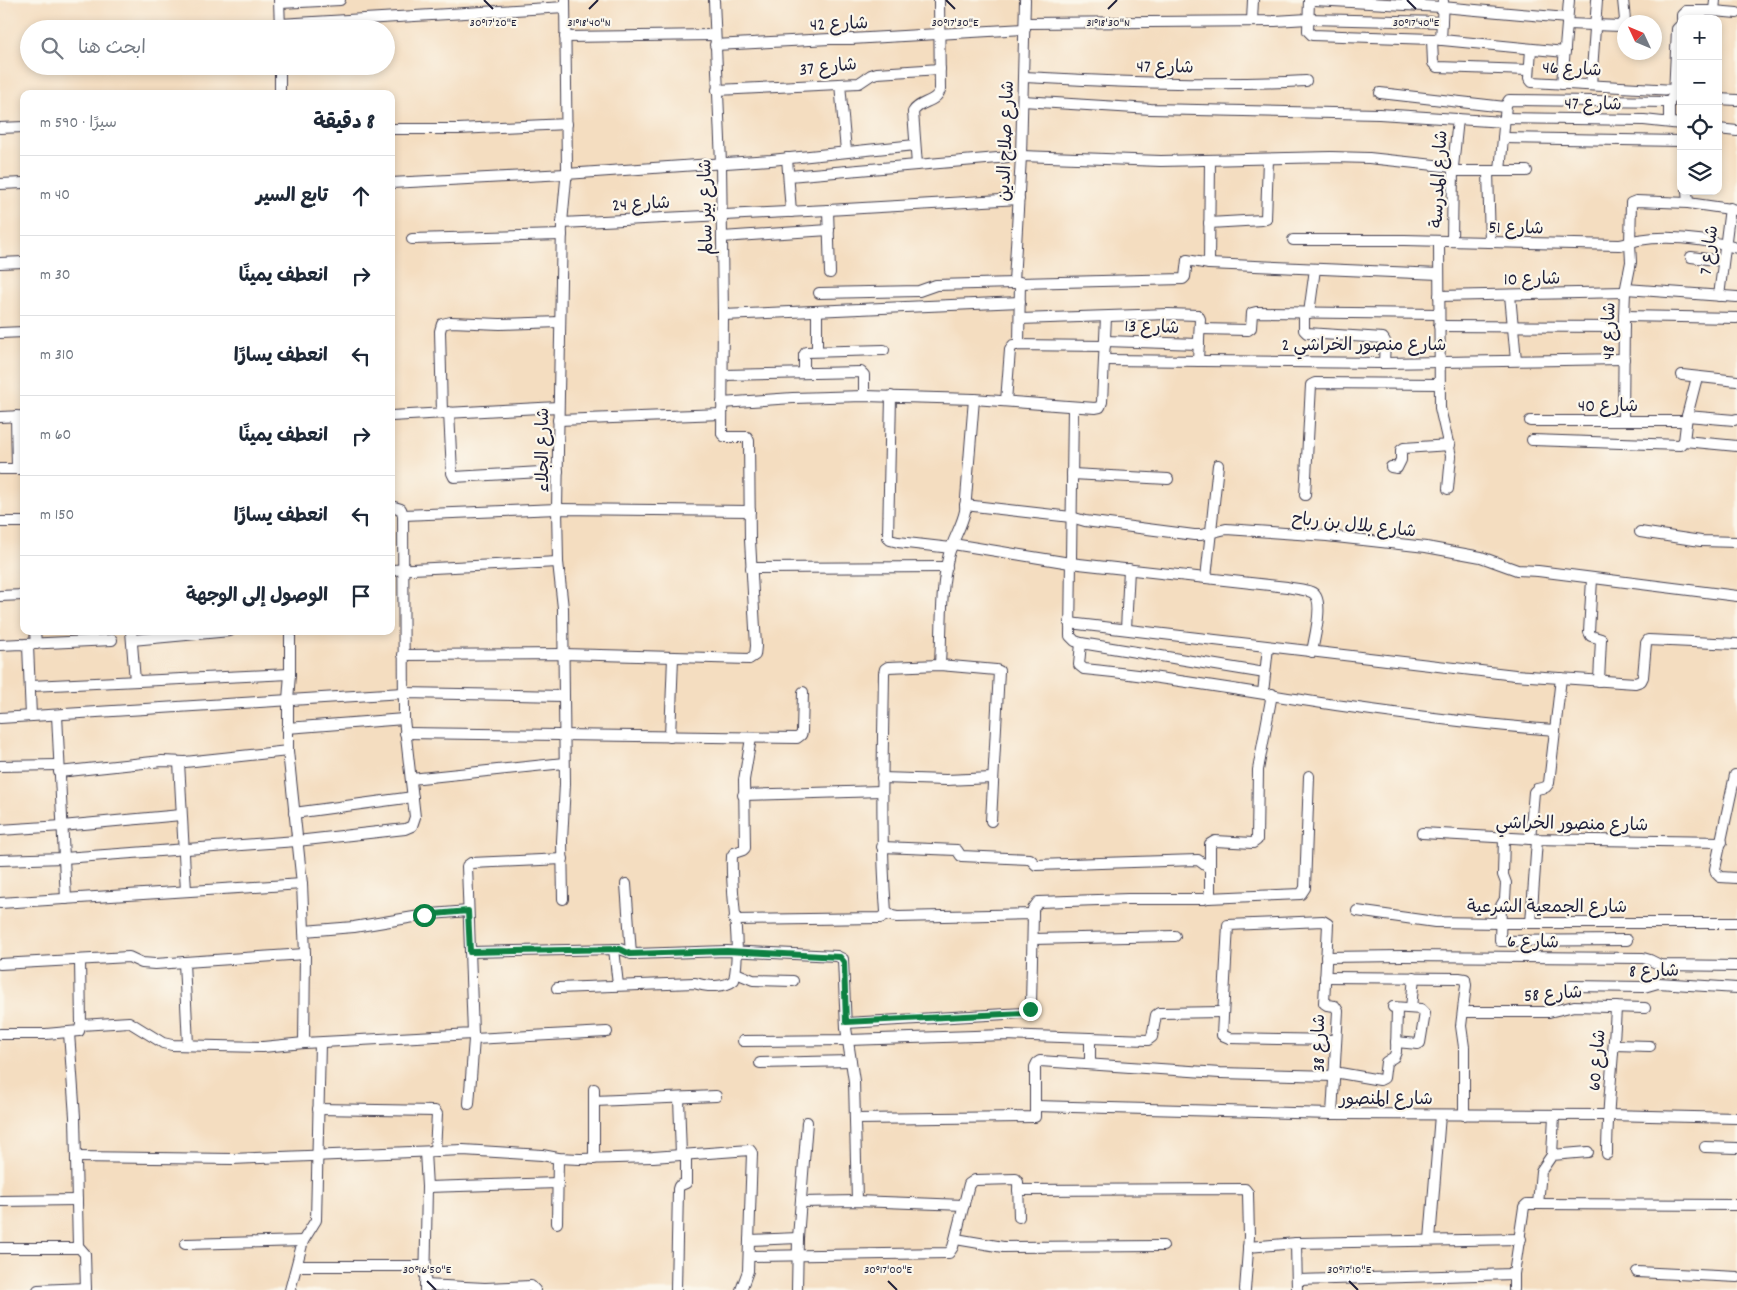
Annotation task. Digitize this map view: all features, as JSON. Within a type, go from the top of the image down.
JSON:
[{"type":"street","points":[[280,20],[280,1],[340,0]]},
{"type":"street","name":"شارع بير سالم","points":[[714,0],[722,216],[722,434],[724,437],[747,437],[749,440],[750,511]]},
{"type":"street","points":[[918,165],[913,112],[916,107],[938,96],[941,87],[939,0]]},
{"type":"street","name":"شارع صلاح الدين","points":[[1019,344],[1020,302],[1017,282],[1025,0]]},
{"type":"street","points":[[1252,21],[1253,0]]},
{"type":"street","points":[[1308,0],[1308,31],[1312,35],[1437,39],[1565,52]]},
{"type":"street","points":[[1314,0],[1471,4],[1595,26],[1619,27],[1625,20],[1624,0]]},
{"type":"street","points":[[1562,84],[1569,0]]},
{"type":"street","points":[[1592,85],[1597,0]]},
{"type":"street","points":[[1714,12],[1715,0]]},
{"type":"street","points":[[354,20],[565,3]]},
{"type":"street","name":"شارع الجلاء","points":[[563,899],[562,859],[565,784],[562,608],[558,562],[558,407],[562,223],[566,174],[567,124],[565,3]]},
{"type":"street","points":[[1443,3],[1442,22],[1437,39],[1434,63],[1437,67],[1529,70]]},
{"type":"street","points":[[1682,15],[1686,11],[1737,13]]},
{"type":"street","name":"شارع 42","points":[[565,37],[715,40],[851,39],[1025,26],[1308,19],[1442,22]]},
{"type":"street","points":[[1669,121],[1674,96],[1677,29]]},
{"type":"street","name":"شارع 46","points":[[1531,49],[1529,78],[1532,82],[1592,85],[1674,96]]},
{"type":"street","name":"شارع 37","points":[[717,90],[859,83],[877,73],[940,69]]},
{"type":"street","points":[[280,75],[280,90]]},
{"type":"street","name":"شارع 47","points":[[1024,77],[1107,81],[1262,83],[1306,81]]},
{"type":"street","points":[[840,84],[846,151]]},
{"type":"street","points":[[1380,93],[1506,104]]},
{"type":"street","points":[[1500,171],[1506,104],[1510,100],[1674,96]]},
{"type":"street","points":[[1722,99],[1737,100]]},
{"type":"street","name":"شارع 47","points":[[1023,101],[1152,109],[1379,114],[1458,119],[1644,120],[1677,123]]},
{"type":"street","name":"شارع المدرسة","points":[[1452,241],[1453,169],[1458,119]]},
{"type":"street","points":[[395,129],[567,124]]},
{"type":"street","points":[[0,128],[20,127]]},
{"type":"street","points":[[1722,129],[1737,131]]},
{"type":"street","points":[[1503,138],[1677,141]]},
{"type":"street","points":[[395,183],[566,174],[721,163],[915,145]]},
{"type":"street","points":[[789,176],[1021,156],[1161,161],[1332,157],[1369,158],[1453,169],[1527,171]]},
{"type":"street","points":[[787,158],[791,212]]},
{"type":"street","points":[[1209,223],[1266,219],[1268,158]]},
{"type":"street","points":[[1209,264],[1210,160]]},
{"type":"street","points":[[1488,171],[1490,242]]},
{"type":"street","points":[[0,184],[20,183]]},
{"type":"street","points":[[1687,195],[1688,204],[1734,209]]},
{"type":"street","name":"شارع 24","points":[[562,223],[1019,199]]},
{"type":"street","name":"شارع 48","points":[[1623,421],[1624,316],[1631,262],[1630,206],[1632,201],[1688,204]]},
{"type":"street","name":"شارع 7","points":[[1719,296],[1723,261],[1734,209]]},
{"type":"street","points":[[828,210],[830,273]]},
{"type":"street","points":[[722,236],[829,230]]},
{"type":"street","points":[[412,239],[562,235]]},
{"type":"street","name":"شارع 51","points":[[1292,240],[1452,241],[1620,246],[1638,240],[1677,238],[1737,248]]},
{"type":"street","points":[[1439,241],[1440,408],[1450,445],[1451,464],[1448,489]]},
{"type":"street","points":[[1691,257],[1723,261]]},
{"type":"street","points":[[818,293],[919,291],[933,285],[1182,279],[1185,277],[1187,260],[1209,264],[1439,274]]},
{"type":"street","points":[[0,262],[20,262]]},
{"type":"street","points":[[1315,269],[1304,330],[1307,333],[1383,338],[1385,341],[1384,362]]},
{"type":"street","name":"شارع 10","points":[[1439,296],[1626,291],[1737,297]]},
{"type":"street","points":[[1510,295],[1516,360]]},
{"type":"street","points":[[723,315],[1020,302]]},
{"type":"street","points":[[817,311],[817,352]]},
{"type":"street","points":[[1200,329],[1248,330],[1251,328],[1254,312],[1439,314]]},
{"type":"street","points":[[1020,319],[1168,314],[1196,315],[1200,317],[1198,361]]},
{"type":"street","points":[[722,403],[793,398],[891,396],[974,399],[1095,408],[1101,405],[1106,316]]},
{"type":"street","points":[[1624,316],[1737,318]]},
{"type":"street","points":[[558,471],[454,477],[452,474],[446,413],[440,332],[442,324],[451,322],[500,324],[560,322]]},
{"type":"street","points":[[1439,326],[1624,327]]},
{"type":"street","points":[[0,333],[20,332]]},
{"type":"street","points":[[1006,401],[1010,350],[1013,345],[1019,344]]},
{"type":"street","name":"شارع 13","points":[[1019,344],[1199,344]]},
{"type":"street","points":[[804,373],[805,353],[808,352],[884,350]]},
{"type":"street","name":"شارع منصور الخراشي 2","points":[[1104,360],[1384,362],[1624,358]]},
{"type":"street","points":[[723,374],[861,372],[864,375],[864,396]]},
{"type":"street","points":[[1682,375],[1737,381]]},
{"type":"street","points":[[1532,440],[1680,445],[1684,441],[1697,377]]},
{"type":"street","points":[[1305,495],[1311,385],[1315,383],[1440,384]]},
{"type":"street","points":[[891,396],[888,537],[890,540],[952,546],[1070,563],[1287,587],[1312,592],[1317,597],[1319,609],[1312,652]]},
{"type":"street","points":[[940,665],[942,607],[947,567],[952,546],[962,522],[965,505],[974,399]]},
{"type":"street","points":[[395,416],[558,407]]},
{"type":"street","points":[[1073,407],[1070,636],[1075,641],[1081,643],[1265,673]]},
{"type":"street","points":[[558,420],[722,414]]},
{"type":"street","points":[[0,417],[20,416]]},
{"type":"street","name":"شارع 40","points":[[1530,421],[1737,419]]},
{"type":"street","points":[[1684,441],[1737,446]]},
{"type":"street","points":[[1391,467],[1397,468],[1400,465],[1401,450],[1404,448],[1450,445]]},
{"type":"street","points":[[1206,578],[1218,465]]},
{"type":"street","points":[[0,469],[20,469]]},
{"type":"street","points":[[1072,474],[1168,479]]},
{"type":"street","name":"شارع بلال بن رباح","points":[[965,505],[1071,517],[1085,521],[1197,535],[1226,529],[1327,536],[1426,547],[1481,557],[1516,570],[1737,596]]},
{"type":"street","points":[[0,860],[64,858],[297,841],[409,828],[415,823],[404,733],[402,656],[403,515],[401,508],[395,507]]},
{"type":"street","points":[[402,656],[563,654],[749,659],[755,655],[756,646],[751,568],[750,511],[558,509],[403,515]]},
{"type":"street","points":[[0,522],[20,522]]},
{"type":"street","points":[[1640,532],[1701,541],[1737,542]]},
{"type":"street","points":[[395,570],[558,562]]},
{"type":"street","points":[[751,568],[947,567]]},
{"type":"street","points":[[1126,630],[1129,569]]},
{"type":"street","points":[[1592,579],[1589,632],[1591,636],[1601,639],[1599,681]]},
{"type":"street","points":[[0,596],[20,595]]},
{"type":"street","points":[[395,622],[402,622]]},
{"type":"street","points":[[1069,623],[1515,675],[1635,683],[1641,681],[1644,673],[1646,643],[1649,640],[1737,644]]},
{"type":"street","points":[[31,716],[29,650],[33,635]]},
{"type":"street","points":[[134,682],[131,636],[151,635]]},
{"type":"street","points":[[290,635],[287,728],[302,884],[305,954],[304,1043]]},
{"type":"street","points":[[0,645],[112,640]]},
{"type":"street","points":[[1081,643],[1079,665],[1084,669],[1140,675],[1391,712],[1555,730]]},
{"type":"street","points":[[1208,898],[1210,892],[1209,849],[1212,842],[1253,843],[1257,840],[1258,770],[1267,693],[1265,673],[1268,647]]},
{"type":"street","points":[[670,737],[673,657]]},
{"type":"street","points":[[888,915],[886,912],[882,847],[885,669],[892,666],[940,665],[999,671],[991,821]]},
{"type":"street","points":[[30,686],[290,674]]},
{"type":"street","points":[[1531,923],[1534,792],[1537,789],[1546,787],[1549,783],[1561,678]]},
{"type":"street","points":[[404,733],[793,738],[802,735],[803,692]]},
{"type":"street","points":[[0,718],[403,693],[563,696]]},
{"type":"street","points":[[57,715],[58,768],[66,899]]},
{"type":"street","points":[[287,728],[404,719]]},
{"type":"street","points":[[557,988],[695,983],[703,986],[730,984],[734,980],[737,952],[732,856],[734,853],[745,848],[743,795],[751,738]]},
{"type":"street","points":[[0,766],[58,768],[154,761],[179,762],[288,751]]},
{"type":"street","points":[[179,762],[186,891]]},
{"type":"street","points":[[411,779],[564,763]]},
{"type":"street","points":[[846,1022],[1026,1012],[1031,1005],[1033,909],[1038,902],[1204,899],[1303,893],[1305,888],[1309,776]]},
{"type":"street","points":[[1735,776],[1732,818],[1722,842],[1716,868],[1718,875],[1724,878],[1737,878]]},
{"type":"street","points":[[882,778],[946,780],[992,778]]},
{"type":"street","points":[[743,795],[882,791]]},
{"type":"street","points":[[294,813],[413,797]]},
{"type":"street","points":[[0,830],[181,815]]},
{"type":"street","name":"شارع منصور الخراشي","points":[[1422,833],[1534,840],[1722,842]]},
{"type":"street","points":[[1504,838],[1503,875],[1506,883],[1505,899],[1501,906],[1500,941],[1627,940]]},
{"type":"street","points":[[882,847],[957,850],[961,856],[1030,859],[1036,865],[1198,860],[1209,868]]},
{"type":"street","points":[[469,1104],[474,1036],[467,868],[470,863],[562,859]]},
{"type":"street","points":[[0,903],[302,884]]},
{"type":"street","points":[[626,884],[630,954]]},
{"type":"street","points":[[304,931],[354,927],[432,914],[468,911]]},
{"type":"street","name":"شارع الجمعية الشرعية","points":[[1358,911],[1435,922],[1737,924]]},
{"type":"street","points":[[734,920],[880,918],[888,915],[897,917],[1033,914]]},
{"type":"street","name":"شارع 38","points":[[1223,1012],[1228,925],[1327,922],[1324,1003],[1325,1005],[1335,1006],[1338,1009],[1332,1114]]},
{"type":"street","points":[[1033,939],[1175,936]]},
{"type":"street","points":[[1551,941],[1551,957]]},
{"type":"street","points":[[470,952],[620,949],[630,954],[737,952],[837,956],[843,959],[846,1022],[855,1119],[857,1201]]},
{"type":"street","points":[[614,950],[618,986]]},
{"type":"street","points":[[0,964],[129,957],[149,964],[305,954]]},
{"type":"street","name":"شارع 6","points":[[1326,957],[1647,958],[1656,964],[1663,965],[1737,966]]},
{"type":"street","points":[[0,1034],[69,1033],[79,1031],[81,1025],[80,960]]},
{"type":"street","points":[[184,962],[188,1045]]},
{"type":"street","points":[[736,973],[753,980],[793,981]]},
{"type":"street","points":[[1325,977],[1465,979],[1462,1026],[1464,1047],[1464,1115]]},
{"type":"street","points":[[1411,1008],[1414,977]]},
{"type":"street","name":"شارع 8","points":[[1571,986],[1644,987],[1658,983],[1737,988]]},
{"type":"street","name":"شارع 58","points":[[1463,1012],[1541,1012],[1556,1011],[1574,1006],[1645,1008]]},
{"type":"street","name":"شارع 60","points":[[1607,1154],[1607,1115],[1616,1007]]},
{"type":"street","points":[[855,1119],[1035,1117],[1035,1067],[1040,1061],[1230,1073],[1334,1074],[1382,1080],[1386,1075],[1386,1062],[1395,1055],[1395,1008],[1421,1009],[1425,1014],[1421,1042],[1418,1044],[1396,1042]]},
{"type":"street","points":[[742,1041],[1006,1035],[1148,1040],[1153,1035],[1157,1013],[1223,1012],[1222,1033],[1226,1037],[1336,1040]]},
{"type":"street","points":[[81,1025],[129,1022],[163,1043],[263,1047],[304,1043],[608,1032]]},
{"type":"street","points":[[69,1033],[75,1117],[78,1248]]},
{"type":"street","points":[[1090,1038],[1090,1064]]},
{"type":"street","points":[[290,1290],[303,1241],[316,1220],[320,1043]]},
{"type":"street","points":[[1614,1045],[1650,1046]]},
{"type":"street","points":[[760,1063],[851,1061]]},
{"type":"street","points":[[594,1089],[594,1159]]},
{"type":"street","points":[[594,1101],[716,1096]]},
{"type":"street","points":[[676,1290],[678,1189],[679,1186],[686,1183],[679,1098]]},
{"type":"street","name":"شارع المنصور","points":[[1035,1106],[1332,1114],[1607,1115],[1737,1118]]},
{"type":"street","points":[[318,1109],[435,1111],[437,1114],[430,1152],[427,1187],[425,1288],[531,1286],[536,1290]]},
{"type":"street","points":[[1430,1240],[1440,1115]]},
{"type":"street","points":[[1538,1204],[1541,1171],[1552,1155],[1554,1115]]},
{"type":"street","points":[[797,1290],[798,1238],[806,1122]]},
{"type":"street","points":[[1705,1147],[1737,1148]]},
{"type":"street","points":[[76,1157],[232,1159],[463,1150],[594,1159],[747,1150],[752,1151],[749,1256],[748,1276],[743,1282],[741,1290]]},
{"type":"street","points":[[1552,1155],[1588,1152]]},
{"type":"street","points":[[557,1224],[558,1158]]},
{"type":"street","points":[[749,1256],[949,1253],[953,1250],[964,1204],[973,1180],[1015,1178],[1018,1182],[1019,1217]]},
{"type":"street","points":[[427,1187],[558,1183]]},
{"type":"street","points":[[1018,1190],[1245,1189],[1248,1193],[1248,1247],[1245,1290]]},
{"type":"street","points":[[0,1201],[77,1200]]},
{"type":"street","points":[[801,1202],[857,1201],[964,1204]]},
{"type":"street","points":[[1514,1290],[1514,1274],[1526,1204],[1737,1205]]},
{"type":"street","points":[[749,1240],[798,1238]]},
{"type":"street","points":[[956,1239],[1003,1248],[1163,1246]]},
{"type":"street","points":[[1248,1247],[1296,1243],[1521,1239]]},
{"type":"street","points":[[185,1244],[303,1241]]},
{"type":"street","points":[[1296,1243],[1297,1285],[1514,1274]]},
{"type":"street","points":[[0,1248],[78,1248],[85,1254],[86,1289],[38,1290]]},
{"type":"street","points":[[297,1266],[425,1266]]},
{"type":"street","points":[[1637,1272],[1737,1277]]},
{"type":"route","points":[[424,915],[468,911],[470,952],[620,949],[630,954],[727,951],[840,957],[844,962],[846,1022],[1024,1013],[1030,1009]]}]
